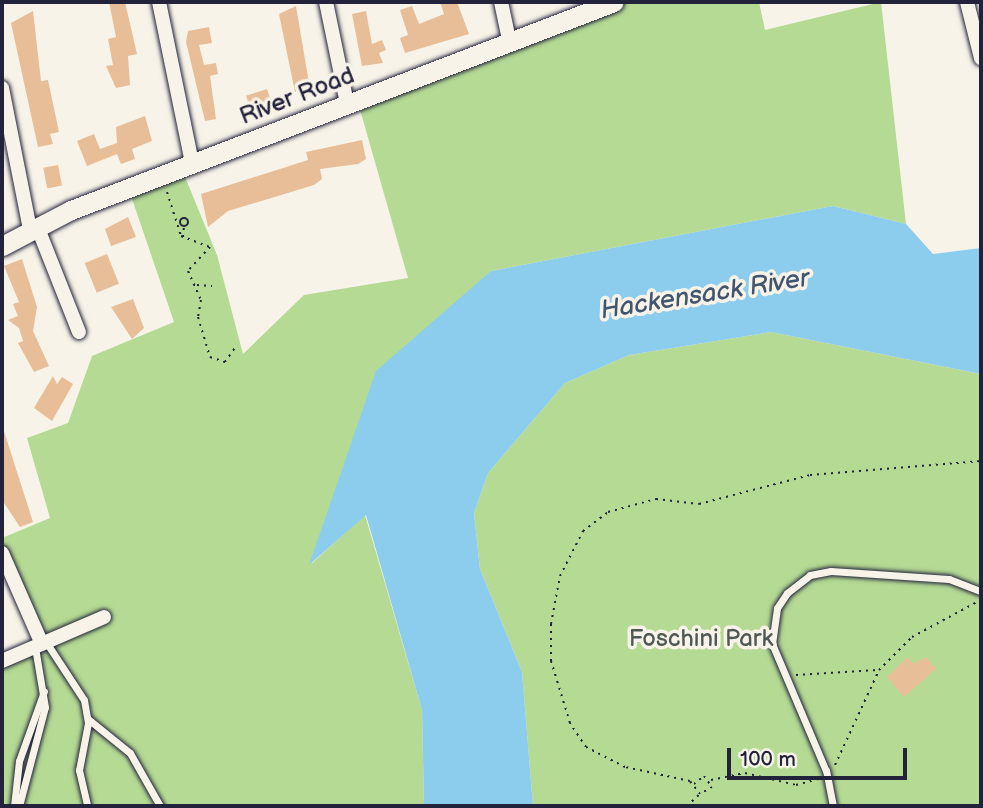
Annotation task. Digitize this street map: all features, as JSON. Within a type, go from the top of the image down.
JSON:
[{"type":"main road","name":"River Road","points":[[2,246],[34,227],[161,175],[614,2]]},
{"type":"street","points":[[159,2],[192,163]]},
{"type":"street","points":[[326,2],[347,103]]},
{"type":"street","points":[[501,2],[509,41]]},
{"type":"street","points":[[967,2],[981,58]]},
{"type":"street","points":[[2,88],[34,227],[79,332]]},
{"type":"street","points":[[4,562],[41,644]]},
{"type":"street","points":[[2,661],[104,617]]},
{"type":"lane","points":[[833,806],[827,779],[779,669],[772,643],[777,607],[797,581],[810,575],[949,579],[981,591]]},
{"type":"lane","points":[[19,806],[45,714],[41,644]]},
{"type":"lane","points":[[41,644],[85,700],[88,719],[79,753],[87,806]]},
{"type":"lane","points":[[13,806],[19,761],[44,691]]},
{"type":"lane","points":[[88,719],[130,753],[160,806]]},
{"type":"path","points":[[161,175],[183,239]]},
{"type":"path","points":[[178,221],[186,219],[183,239]]},
{"type":"path","points":[[178,221],[184,225]]},
{"type":"path","points":[[183,239],[210,247],[188,268],[196,286],[210,356],[225,362],[237,345]]},
{"type":"path","points":[[196,286],[212,286]]},
{"type":"path","points":[[700,794],[694,784],[646,774],[592,750],[565,711],[551,661],[551,624],[560,576],[583,531],[608,512],[656,499],[699,504],[810,475],[981,461]]},
{"type":"path","points":[[694,784],[701,776],[711,780],[745,773],[796,785],[827,779],[878,670],[912,638],[981,599]]},
{"type":"path","points":[[779,669],[810,677],[878,670]]},
{"type":"path","points":[[687,806],[700,794],[711,790],[711,780]]},
{"type":"green space","points":[[614,2],[759,2],[765,30],[881,2],[906,224],[833,206],[491,271],[311,564],[365,515],[422,710],[424,806],[2,806],[2,661],[42,644],[2,553],[2,538],[50,518],[27,438],[68,423],[92,356],[174,322],[128,187],[181,167],[217,255],[243,354],[304,295],[408,278],[357,99]]},
{"type":"green space","name":"Foschini Park","points":[[771,332],[981,374],[981,806],[533,806],[522,672],[480,569],[474,513],[488,473],[565,383],[629,355]]},
{"type":"water","name":"Hackensack River","points":[[833,206],[906,224],[933,254],[981,248],[981,374],[771,332],[629,355],[565,383],[488,473],[474,513],[480,569],[522,672],[533,806],[424,806],[422,710],[366,515],[309,565],[376,371],[491,271]]},
{"type":"building","points":[[109,2],[125,2],[137,54],[128,56],[130,85],[116,88],[106,66],[113,65],[108,39],[116,37]]},
{"type":"building","points":[[440,2],[457,2],[469,34],[405,53],[400,38],[408,35],[400,10],[412,6],[419,24],[444,14]]},
{"type":"building","points":[[296,6],[310,89],[295,92],[279,14]]},
{"type":"building","points":[[33,11],[41,81],[48,80],[59,132],[50,134],[53,144],[38,147],[11,23]]},
{"type":"building","points":[[366,11],[372,44],[382,40],[386,50],[379,53],[383,63],[362,66],[352,14]]},
{"type":"building","points":[[209,27],[212,43],[199,45],[204,65],[216,63],[218,74],[210,76],[216,119],[205,121],[186,42],[188,31]]},
{"type":"building","points":[[267,89],[271,101],[250,108],[246,96]]},
{"type":"building","points":[[145,116],[152,141],[132,149],[135,159],[121,164],[117,154],[87,166],[77,141],[94,134],[100,149],[117,143],[116,127]]},
{"type":"building","points":[[362,140],[366,159],[358,164],[320,169],[322,179],[314,185],[228,211],[208,227],[201,194],[308,160],[306,152]]},
{"type":"building","points":[[58,165],[62,186],[47,188],[43,168]]},
{"type":"building","points":[[128,217],[136,237],[111,246],[105,229]]},
{"type":"building","points":[[107,254],[119,284],[97,293],[85,263]]},
{"type":"building","points":[[22,259],[37,307],[33,331],[49,366],[34,372],[18,343],[23,341],[19,328],[8,320],[18,316],[13,304],[19,302],[4,266]]},
{"type":"building","points":[[133,299],[144,328],[132,339],[111,307]]},
{"type":"building","points":[[53,376],[57,384],[62,377],[73,384],[52,421],[34,408]]},
{"type":"building","points":[[2,425],[33,522],[20,527],[4,503]]},
{"type":"building","points":[[908,657],[913,664],[926,657],[936,669],[904,697],[887,677]]}]
